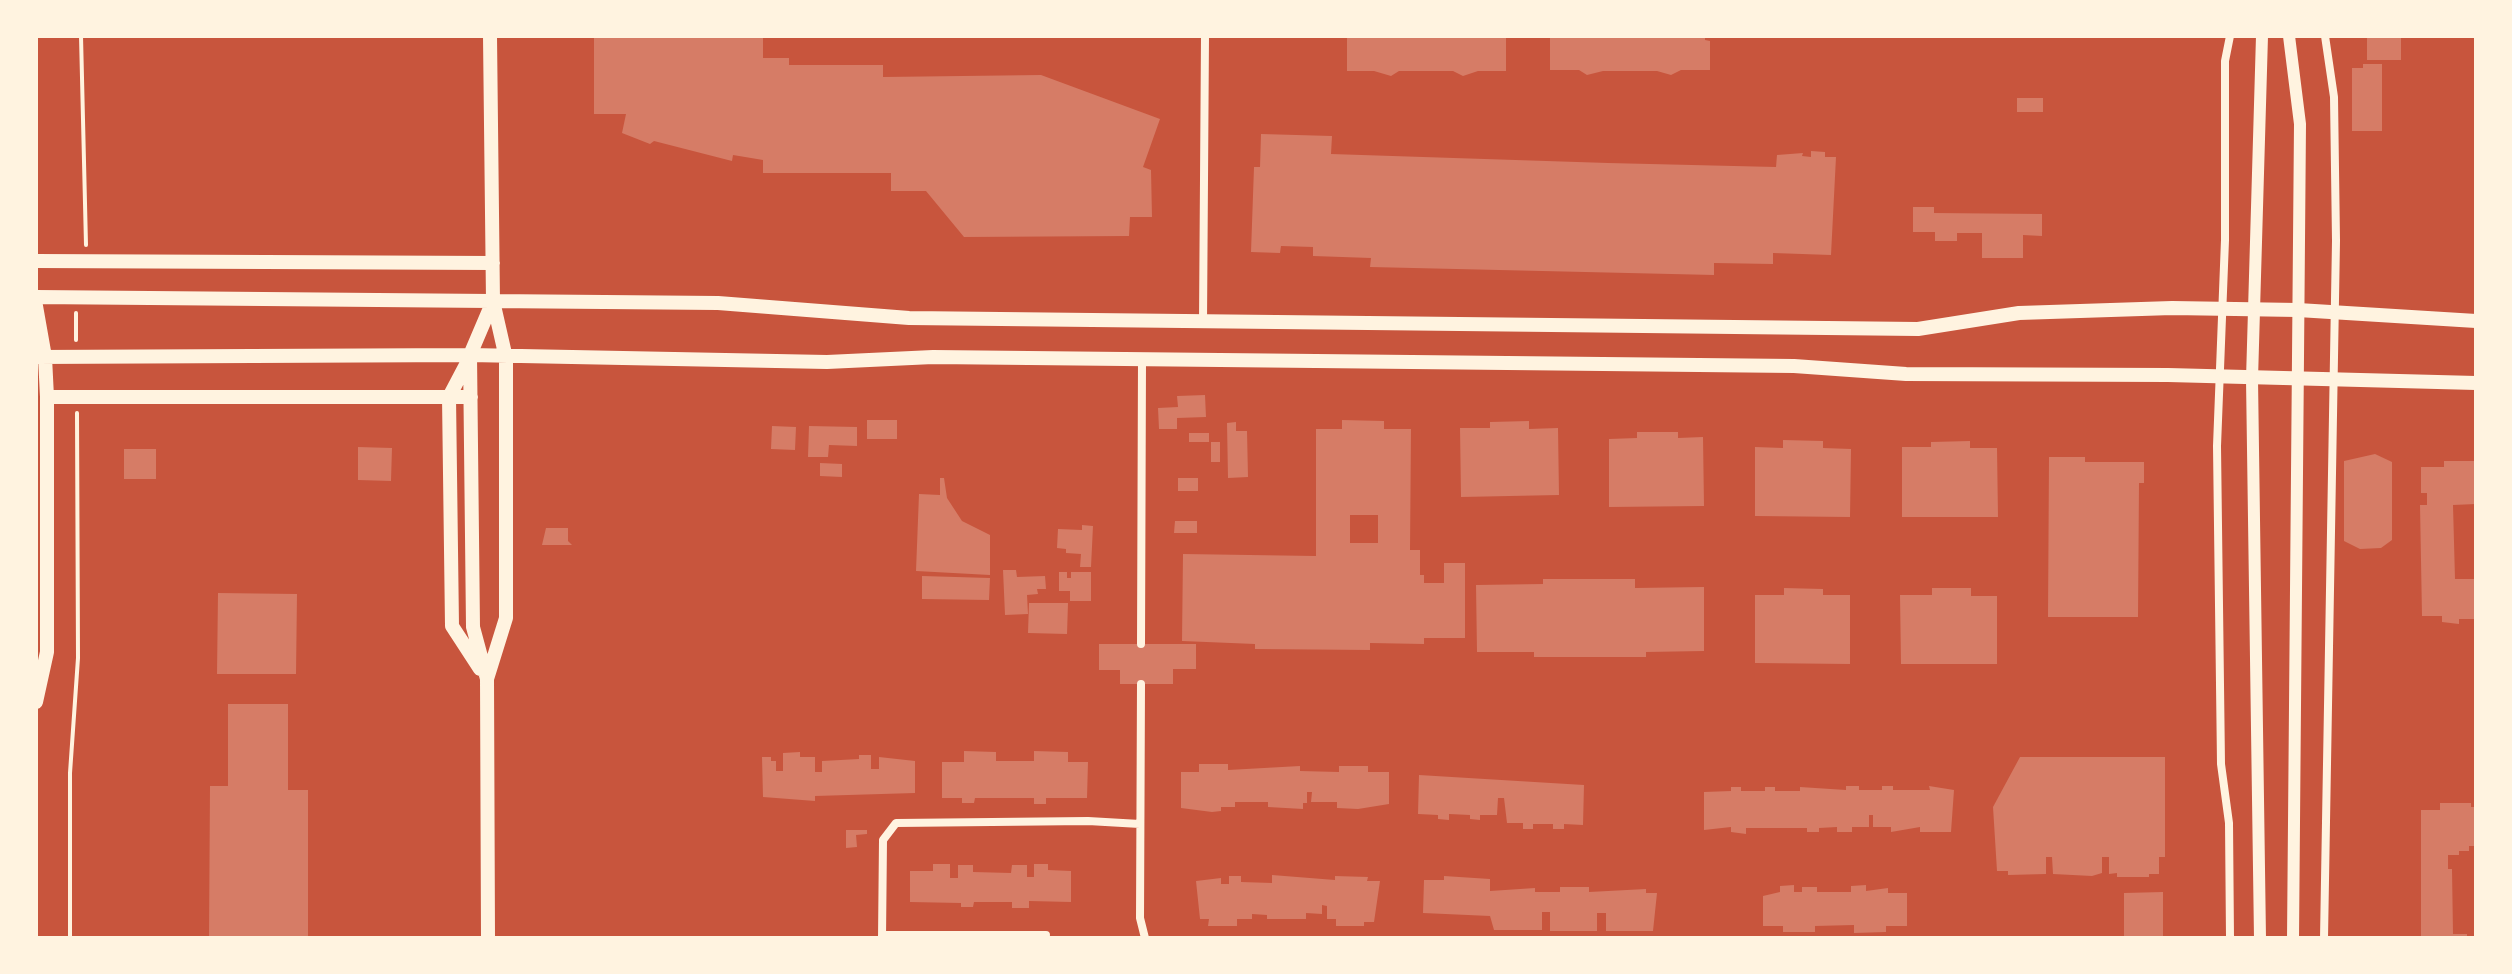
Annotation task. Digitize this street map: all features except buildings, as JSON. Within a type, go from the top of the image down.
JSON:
[{"type":"main road","points":[[487,679],[506,618],[506,358],[493,301],[490,36]]},
{"type":"main road","points":[[2260,938],[2252,309],[2262,36]]},
{"type":"main road","points":[[2289,36],[2300,124],[2293,938]]},
{"type":"main road","points":[[36,261],[493,263]]},
{"type":"main road","points":[[36,297],[718,303],[909,318],[1203,322],[1918,329],[2019,313],[2222,309],[2298,310],[2476,321]]},
{"type":"main road","points":[[487,679],[452,626],[449,397],[493,301]]},
{"type":"main road","points":[[36,306],[47,397],[47,652],[36,702]]},
{"type":"main road","points":[[470,355],[473,627],[487,679],[488,938]]},
{"type":"main road","points":[[40,357],[470,355],[827,362],[933,357],[1794,366],[1906,374],[2476,383]]},
{"type":"main road","points":[[47,397],[471,397]]},
{"type":"street","points":[[1203,322],[1205,36]]},
{"type":"street","points":[[2230,36],[2225,61],[2219,377],[2221,764],[2229,823],[2230,938]]},
{"type":"street","points":[[2324,938],[2335,312],[2334,97],[2325,36]]},
{"type":"street","points":[[1141,644],[1142,361]]},
{"type":"street","points":[[1141,684],[1140,918],[1145,938]]},
{"type":"street","points":[[1046,935],[882,936],[883,840],[896,823],[1140,824]]},
{"type":"path","points":[[81,36],[86,261]]},
{"type":"path","points":[[70,938],[70,773],[78,658],[76,398]]}]
